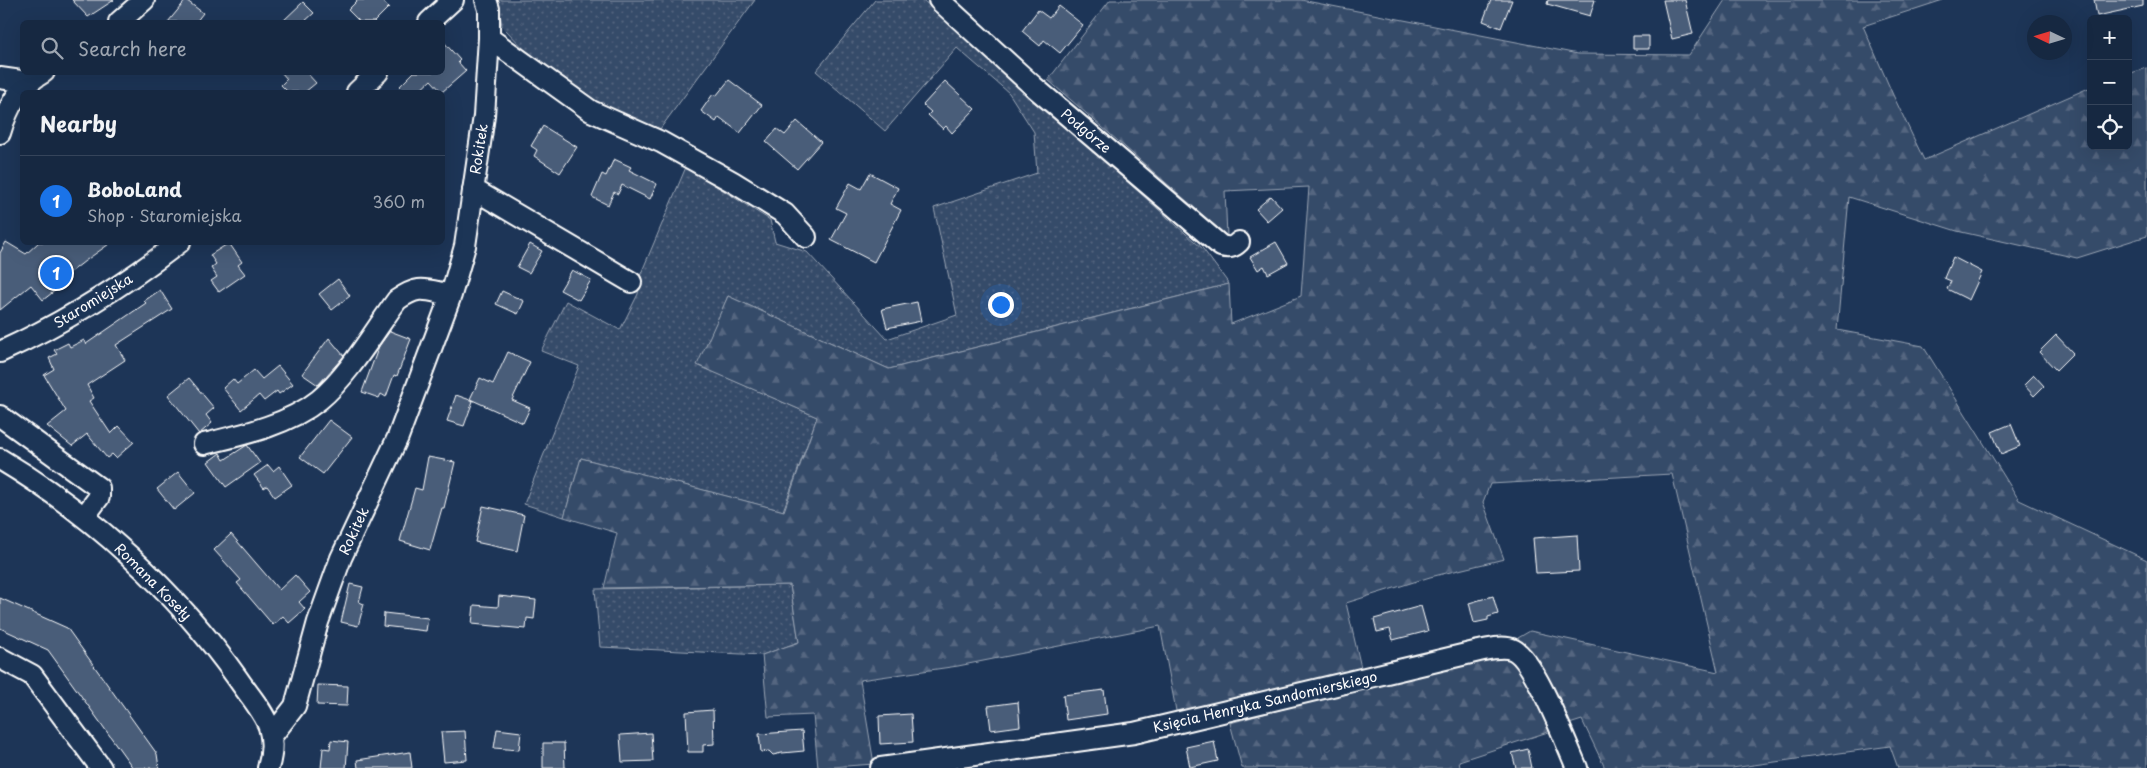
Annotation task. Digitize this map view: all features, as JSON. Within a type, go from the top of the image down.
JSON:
[{"type":"street","points":[[121,20],[144,0]]},
{"type":"street","points":[[431,20],[452,0]]},
{"type":"street","name":"Rokitek","points":[[271,737],[295,706],[318,622],[341,558],[398,437],[451,296],[465,246],[484,116],[489,38],[489,9],[486,0]]},
{"type":"street","name":"Podgórze","points":[[939,0],[1034,86],[1221,246],[1234,247],[1239,242]]},
{"type":"street","points":[[489,38],[591,111],[661,142],[733,182],[785,214],[806,238]]},
{"type":"street","points":[[359,90],[375,75]]},
{"type":"street","points":[[0,78],[36,77]]},
{"type":"street","points":[[25,90],[36,77]]},
{"type":"street","points":[[0,133],[7,112],[20,96]]},
{"type":"street","points":[[473,189],[631,282]]},
{"type":"street","name":"Staromiejska","points":[[0,352],[78,312],[147,268],[176,245]]},
{"type":"street","points":[[204,444],[250,433],[288,418],[318,401],[338,382],[397,300],[410,291],[419,288],[451,296]]},
{"type":"street","points":[[0,416],[99,488],[99,497],[84,517]]},
{"type":"street","points":[[22,472],[41,445]]},
{"type":"street","name":"Romana Koseły","points":[[0,459],[22,472],[84,517],[184,611],[229,666],[258,708],[268,725],[271,737]]},
{"type":"street","name":"Księcia Henryka Sandomierskiego","points":[[881,768],[1134,733],[1479,651],[1500,648],[1512,648],[1518,652],[1528,665],[1546,697],[1578,768]]},
{"type":"street","points":[[0,658],[32,675],[101,768]]},
{"type":"street","points":[[268,768],[271,757],[271,737]]},
{"type":"green space","points":[[498,0],[755,0],[660,129],[595,103],[531,56],[502,26]]},
{"type":"green space","points":[[875,0],[923,0],[1203,249],[1229,284],[889,369],[728,296],[698,365],[817,417],[783,511],[581,458],[564,517],[524,504],[579,366],[541,351],[566,301],[620,330],[638,294],[640,276],[686,167],[770,220],[775,242],[807,252],[887,339],[957,315],[934,208],[1037,173],[1034,132],[1009,93],[957,48],[885,131],[816,71]]},
{"type":"green space","points":[[1110,0],[1301,0],[1578,54],[1689,55],[1725,0],[1943,0],[1863,26],[1924,160],[2087,89],[2087,150],[2132,150],[2132,73],[2147,68],[2147,236],[2077,258],[1957,231],[1849,197],[1837,330],[1923,346],[2019,500],[2147,560],[2147,768],[1898,768],[1890,746],[1732,768],[1605,768],[1582,720],[1563,726],[1518,638],[1530,631],[1718,672],[1672,474],[1490,484],[1483,502],[1504,559],[1430,577],[1346,603],[1362,672],[1177,716],[1160,626],[958,666],[860,680],[874,764],[818,768],[813,715],[768,717],[762,655],[799,642],[790,585],[604,588],[617,533],[564,517],[581,458],[784,511],[817,417],[697,365],[728,296],[889,369],[1229,284],[1231,324],[1301,296],[1309,187],[1225,191],[1227,236],[1048,80]]},
{"type":"green space","points":[[790,585],[799,642],[762,655],[600,647],[595,589]]},
{"type":"green space","points":[[1504,653],[1525,668],[1554,730],[1459,761],[1460,768],[1242,768],[1230,723],[1479,657]]},
{"type":"building","points":[[72,0],[114,0],[88,17]]},
{"type":"building","points":[[186,0],[203,13],[198,20],[170,20]]},
{"type":"building","points":[[358,0],[381,0],[389,7],[376,20],[358,20],[348,10]]},
{"type":"building","points":[[1491,0],[1512,0],[1501,28],[1483,21]]},
{"type":"building","points":[[1548,0],[1595,0],[1590,16],[1547,4]]},
{"type":"building","points":[[1663,0],[1685,0],[1693,34],[1672,39]]},
{"type":"building","points":[[2094,0],[2143,0],[2143,6],[2097,15]]},
{"type":"building","points":[[303,2],[314,13],[306,20],[284,20]]},
{"type":"building","points":[[1059,6],[1083,25],[1060,53],[1044,40],[1040,46],[1022,31],[1038,10],[1049,18]]},
{"type":"building","points":[[1633,36],[1649,36],[1649,49],[1633,49]]},
{"type":"building","points":[[445,43],[460,60],[458,62],[466,71],[444,90],[440,90],[431,80],[420,90],[404,90],[400,86],[411,75],[445,75]]},
{"type":"building","points":[[284,75],[309,75],[316,83],[307,90],[286,90],[281,85],[287,79]]},
{"type":"building","points":[[729,80],[762,105],[740,133],[719,117],[716,122],[701,111],[713,94],[716,96]]},
{"type":"building","points":[[945,81],[975,109],[952,133],[946,126],[943,129],[928,115],[931,112],[923,105]]},
{"type":"building","points":[[797,121],[821,142],[797,169],[766,142],[777,129],[785,135]]},
{"type":"building","points":[[543,126],[577,147],[560,173],[534,156],[537,150],[531,146]]},
{"type":"building","points":[[614,159],[631,167],[629,170],[657,184],[650,199],[622,185],[618,194],[614,192],[608,205],[592,197],[602,174],[606,176]]},
{"type":"building","points":[[870,173],[898,188],[890,204],[901,210],[874,262],[831,240],[846,213],[836,208],[850,183],[861,189]]},
{"type":"building","points":[[1271,196],[1282,208],[1267,221],[1256,209]]},
{"type":"building","points":[[6,242],[26,254],[36,245],[108,245],[58,282],[61,286],[43,300],[31,285],[0,310],[0,253]]},
{"type":"building","points":[[1276,242],[1288,263],[1268,274],[1264,266],[1258,270],[1250,257]]},
{"type":"building","points":[[530,244],[542,251],[529,273],[517,267]]},
{"type":"building","points":[[226,245],[230,245],[242,262],[238,265],[245,274],[219,292],[211,281],[217,277],[211,268],[216,264],[210,255]]},
{"type":"building","points":[[1953,257],[1982,272],[1969,300],[1947,289],[1951,281],[1944,278]]},
{"type":"building","points":[[572,270],[591,280],[579,300],[560,290]]},
{"type":"building","points":[[338,279],[350,296],[332,310],[319,294]]},
{"type":"building","points":[[160,290],[172,309],[116,345],[125,360],[87,385],[94,398],[89,401],[111,434],[119,426],[134,442],[116,458],[112,454],[107,458],[87,434],[72,446],[47,426],[66,411],[44,375],[54,369],[49,358],[57,354],[54,350],[68,343],[70,347],[84,340],[86,344],[146,303],[144,301]]},
{"type":"building","points":[[502,291],[524,301],[518,314],[496,304]]},
{"type":"building","points":[[917,302],[921,321],[887,328],[882,309]]},
{"type":"building","points":[[390,331],[411,339],[397,376],[394,375],[386,397],[381,394],[379,398],[362,392],[379,346]]},
{"type":"building","points":[[2056,335],[2073,353],[2056,370],[2039,352]]},
{"type":"building","points":[[329,338],[344,356],[318,385],[302,374]]},
{"type":"building","points":[[508,352],[530,362],[512,400],[530,408],[523,423],[470,399],[480,378],[493,384]]},
{"type":"building","points":[[278,366],[293,384],[279,394],[277,391],[264,401],[259,395],[241,410],[223,388],[233,379],[237,384],[254,370],[262,379]]},
{"type":"building","points":[[2034,375],[2044,386],[2034,396],[2024,385]]},
{"type":"building","points":[[189,378],[214,408],[206,415],[212,423],[199,434],[168,395]]},
{"type":"building","points":[[456,395],[473,401],[464,426],[447,421]]},
{"type":"building","points":[[329,420],[352,437],[323,474],[300,457]]},
{"type":"building","points":[[2011,424],[2020,446],[2001,454],[1992,432]]},
{"type":"building","points":[[247,445],[260,463],[226,487],[208,462],[220,453],[224,460]]},
{"type":"building","points":[[428,457],[455,462],[444,508],[442,508],[430,550],[400,541],[415,488],[422,490]]},
{"type":"building","points":[[268,465],[273,471],[279,466],[292,485],[275,497],[267,486],[264,488],[254,475]]},
{"type":"building","points":[[178,472],[195,493],[174,510],[157,489]]},
{"type":"building","points":[[483,506],[524,515],[517,551],[475,542]]},
{"type":"building","points":[[231,534],[279,590],[295,575],[310,592],[299,602],[305,609],[289,623],[283,616],[273,625],[237,583],[241,580],[214,550]]},
{"type":"building","points":[[1577,535],[1579,571],[1536,573],[1533,538]]},
{"type":"building","points":[[350,584],[363,587],[359,602],[364,604],[358,626],[341,622]]},
{"type":"building","points":[[499,596],[536,600],[534,619],[527,618],[526,629],[472,624],[474,605],[498,607]]},
{"type":"building","points":[[1493,596],[1498,614],[1488,617],[1488,620],[1474,623],[1469,603]]},
{"type":"building","points":[[0,598],[67,628],[157,754],[159,768],[133,768],[48,650],[0,628]]},
{"type":"building","points":[[1421,606],[1428,631],[1393,640],[1390,629],[1377,632],[1374,619]]},
{"type":"building","points":[[384,613],[428,618],[426,631],[383,626]]},
{"type":"building","points":[[318,685],[348,686],[347,706],[317,705]]},
{"type":"building","points":[[1104,690],[1107,714],[1066,720],[1063,695]]},
{"type":"building","points":[[1018,702],[1020,726],[991,730],[988,706]]},
{"type":"building","points":[[713,710],[714,744],[703,745],[703,752],[688,752],[686,712]]},
{"type":"building","points":[[911,714],[913,742],[880,744],[879,716]]},
{"type":"building","points":[[497,729],[521,732],[519,750],[494,748]]},
{"type":"building","points":[[465,731],[467,760],[444,762],[441,732]]},
{"type":"building","points":[[802,731],[804,751],[773,755],[769,751],[761,752],[759,734]]},
{"type":"building","points":[[651,733],[653,761],[622,762],[620,735]]},
{"type":"building","points":[[331,740],[348,742],[346,768],[321,768],[323,748],[330,749]]},
{"type":"building","points":[[1214,741],[1218,761],[1190,767],[1186,747]]},
{"type":"building","points":[[543,743],[564,743],[565,768],[543,768]]},
{"type":"building","points":[[1528,749],[1532,768],[1516,768],[1512,753]]},
{"type":"building","points":[[410,752],[412,768],[358,768],[357,760]]},
{"type":"place","name":"BoboLand","points":[[56,273]]}]
